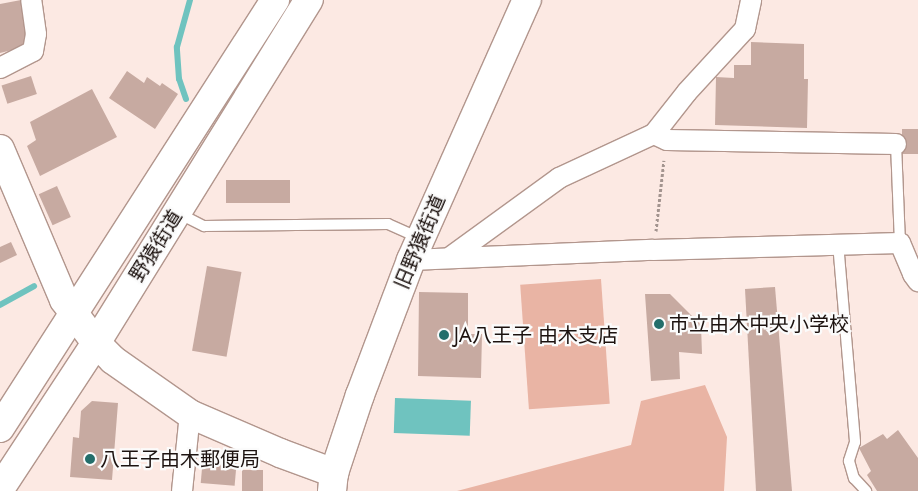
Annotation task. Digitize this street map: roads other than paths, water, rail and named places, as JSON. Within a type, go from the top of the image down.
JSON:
[{"type":"main road","name":"野猿街道","points":[[0,428],[275,0]]},
{"type":"main road","name":"野猿街道","points":[[0,489],[96,343],[309,0]]},
{"type":"main road","name":"旧野猿街道","points":[[334,482],[360,395],[416,249],[527,0]]},
{"type":"main road","points":[[0,150],[41,251],[64,300],[96,343],[113,360],[190,414],[280,453],[334,482]]},
{"type":"street","points":[[0,68],[33,51],[36,34],[31,0]]},
{"type":"street","points":[[660,137],[687,92],[745,29],[751,0]]},
{"type":"street","points":[[449,258],[559,178],[660,137],[896,144]]},
{"type":"street","points":[[416,249],[449,258],[838,243],[900,243],[912,274],[918,281]]},
{"type":"street","points":[[182,491],[190,414]]},
{"type":"lane","points":[[896,144],[900,243]]},
{"type":"lane","points":[[177,213],[204,226],[388,224],[416,249]]},
{"type":"lane","points":[[838,243],[855,442],[849,461],[854,478],[866,491]]},
{"type":"water","points":[[395,398],[471,401],[470,436],[394,433]]},
{"type":"waterway","points":[[186,99],[179,79],[177,47],[190,0]]},
{"type":"waterway","points":[[0,305],[34,286]]},
{"type":"place","name":"市立由木中央小学校","points":[[659,324]]},
{"type":"place","name":"JA八王子 由木支店","points":[[444,335]]},
{"type":"place","name":"八王子由木郵便局","points":[[90,459]]}]
